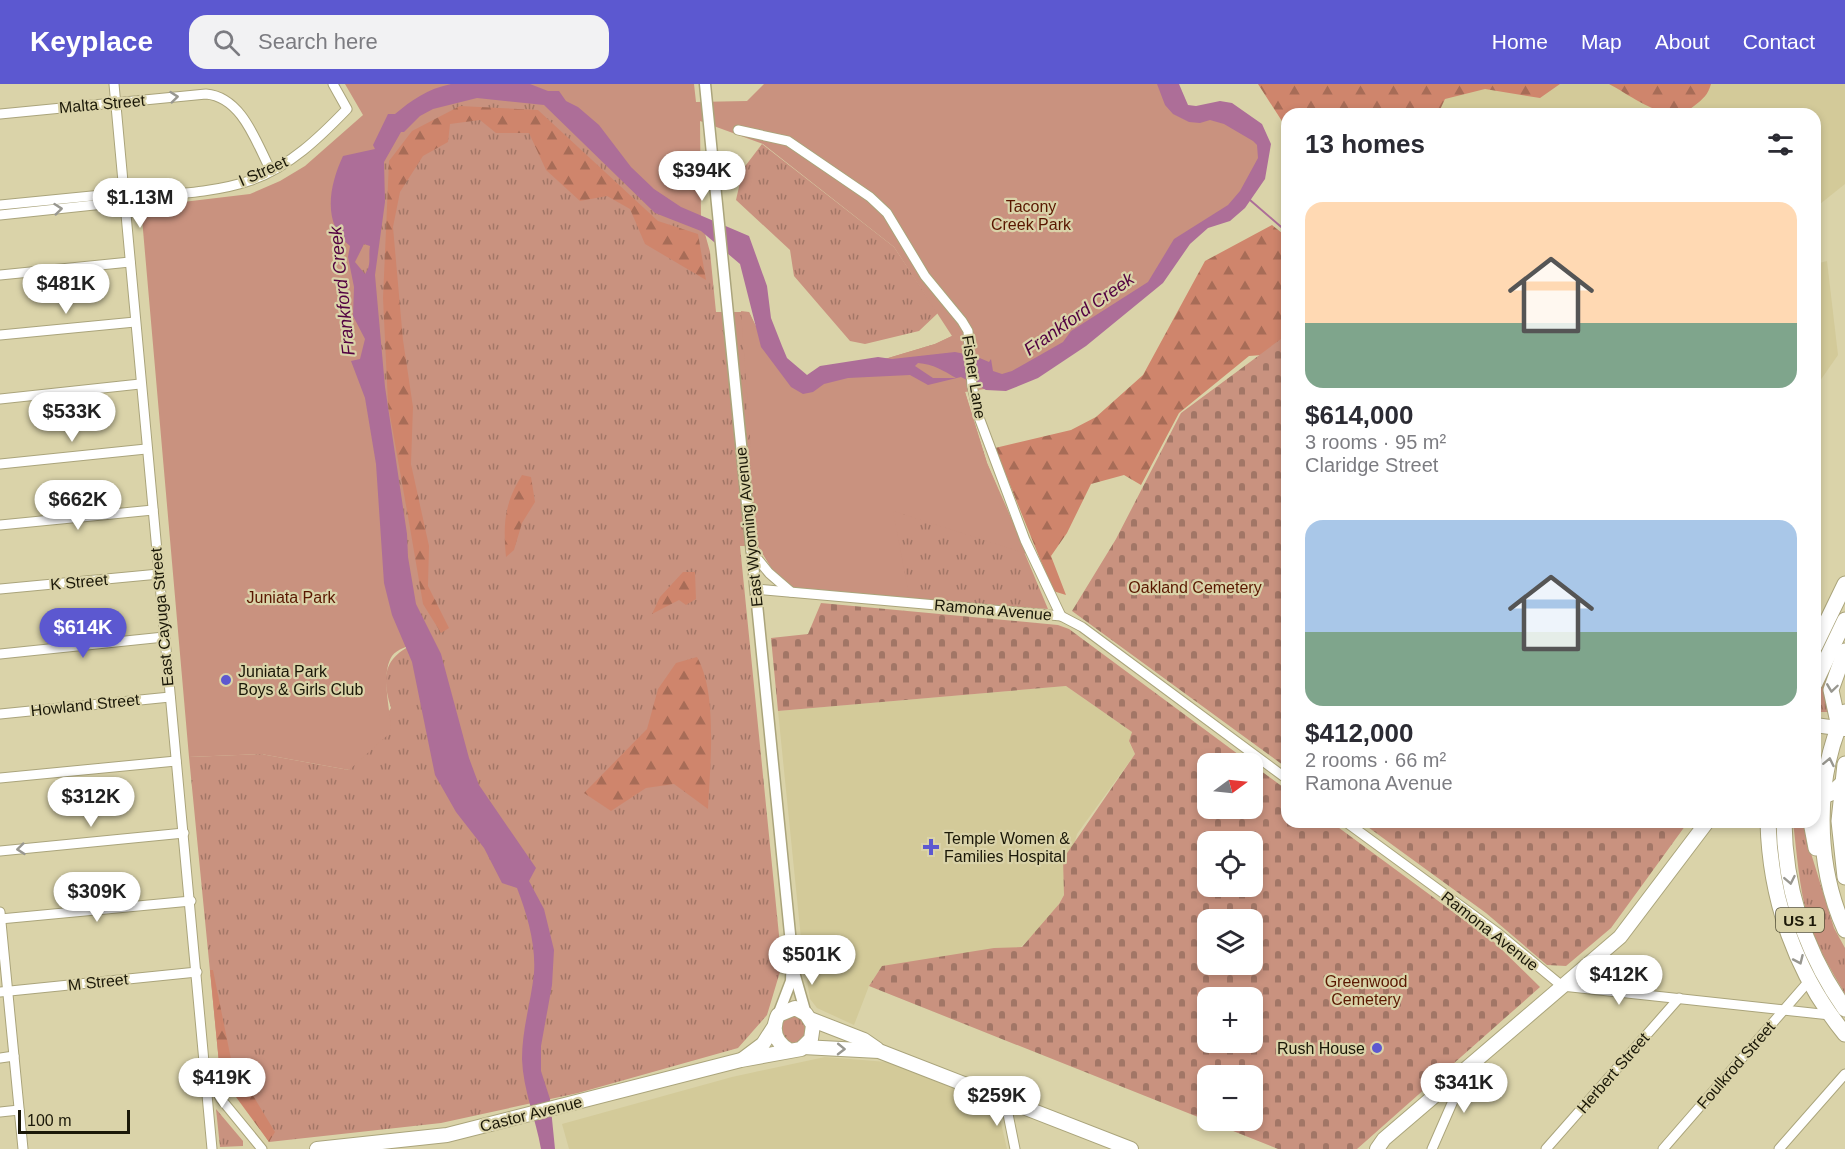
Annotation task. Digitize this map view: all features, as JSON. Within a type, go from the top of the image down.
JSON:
[{"type":"highway","points":[[1821,634],[1845,584]]},
{"type":"highway","points":[[1821,670],[1845,620]]},
{"type":"highway","points":[[1842,728],[1831,690],[1845,651]]},
{"type":"highway","name":"US 1","points":[[1821,793],[1845,712]]},
{"type":"highway","points":[[1845,764],[1839,832],[1845,877]]},
{"type":"highway","name":"US 1","points":[[1821,816],[1828,879],[1845,930]]},
{"type":"highway","name":"US 1","points":[[1768,828],[1770,862],[1779,904],[1792,944],[1809,981],[1830,1016],[1845,1034]]},
{"type":"highway","name":"US 1","points":[[1785,828],[1789,874],[1802,926],[1824,975],[1845,1009]]},
{"type":"highway","points":[[1812,828],[1815,844],[1828,879]]},
{"type":"main road","points":[[1821,726],[1842,728]]},
{"type":"main road","points":[[1821,798],[1842,784]]},
{"type":"main road","points":[[1366,1149],[1380,1144],[1625,932],[1703,828]]},
{"type":"main road","points":[[879,1051],[803,1047],[789,1050],[777,1041],[776,1021],[795,1008],[864,1040],[879,1051],[1131,1149]]},
{"type":"main road","points":[[803,1047],[813,1032],[808,1016]]},
{"type":"main road","name":"Castor Avenue","points":[[741,1060],[763,1044],[776,1021]]},
{"type":"main road","name":"Castor Avenue","points":[[317,1149],[447,1135],[741,1060],[789,1050]]},
{"type":"street","name":"East Cayuga Street","points":[[114,84],[146,449],[191,901],[212,1149]]},
{"type":"street","name":"I Street","points":[[0,215],[113,203],[124,198],[221,188],[252,180],[298,155],[347,109],[333,84]]},
{"type":"street","name":"East Wyoming Avenue","points":[[705,84],[793,969],[808,1016]]},
{"type":"street","name":"Malta Street","points":[[0,114],[218,95],[236,107],[272,171]]},
{"type":"street","name":"Fisher Lane","points":[[738,130],[788,141],[870,196],[887,213],[925,276],[962,321],[968,331],[972,386],[980,420],[1025,540],[1061,616]]},
{"type":"street","name":"I Street","points":[[0,205],[112,194],[124,198]]},
{"type":"street","points":[[0,274],[130,262]]},
{"type":"street","points":[[0,335],[135,322]]},
{"type":"street","points":[[0,399],[140,384]]},
{"type":"street","points":[[0,464],[146,449]]},
{"type":"street","points":[[0,525],[153,510]]},
{"type":"street","points":[[751,551],[769,573],[791,592]]},
{"type":"street","name":"K Street","points":[[0,589],[159,574]]},
{"type":"street","name":"Ramona Avenue","points":[[755,589],[1061,616],[1082,627],[1281,775]]},
{"type":"street","points":[[0,654],[164,637]]},
{"type":"street","name":"Howland Street","points":[[0,714],[170,697]]},
{"type":"street","points":[[0,778],[176,761]]},
{"type":"street","name":"Ramona Avenue","points":[[1354,828],[1498,934],[1562,986]]},
{"type":"street","points":[[0,851],[184,833]]},
{"type":"street","points":[[0,919],[191,901]]},
{"type":"street","points":[[0,912],[3,992],[14,1056],[22,1149]]},
{"type":"street","name":"East Wyoming Avenue","points":[[776,1021],[789,990],[793,969]]},
{"type":"street","name":"M Street","points":[[3,992],[197,972]]},
{"type":"street","name":"Foulkrod Street","points":[[1663,1149],[1809,981]]},
{"type":"street","points":[[1562,986],[1830,1016]]},
{"type":"street","name":"Herbert Street","points":[[1546,1149],[1679,998]]},
{"type":"street","points":[[0,1058],[14,1056]]},
{"type":"street","points":[[1432,1149],[1468,1068]]},
{"type":"street","points":[[206,1072],[221,1099],[262,1149]]},
{"type":"street","points":[[1779,1149],[1845,1074]]},
{"type":"street","points":[[1005,1100],[1015,1149]]},
{"type":"street","points":[[0,1112],[19,1110]]},
{"type":"shaded area","points":[[451,84],[530,84],[548,91],[559,91],[566,101],[578,107],[599,125],[631,167],[654,189],[681,207],[749,236],[767,286],[771,318],[787,358],[807,375],[820,366],[878,357],[892,359],[955,352],[975,356],[989,362],[991,359],[993,371],[1002,374],[1012,371],[1063,342],[1071,331],[1148,282],[1174,239],[1228,205],[1240,191],[1258,158],[1257,145],[1253,141],[1224,124],[1210,120],[1200,123],[1189,122],[1173,114],[1165,105],[1157,84],[1179,84],[1188,105],[1196,106],[1220,101],[1232,103],[1262,124],[1271,144],[1265,179],[1245,208],[1230,221],[1208,228],[1190,244],[1163,283],[1086,346],[1038,378],[1006,391],[986,390],[961,377],[928,385],[910,375],[848,378],[824,384],[813,392],[803,394],[791,387],[761,347],[740,264],[701,231],[655,213],[544,105],[477,98],[433,109],[420,116],[404,132],[401,132],[384,162],[385,202],[375,275],[385,387],[407,534],[408,557],[416,604],[441,654],[469,758],[479,785],[536,868],[529,881],[544,909],[554,950],[552,985],[541,1046],[541,1071],[550,1099],[555,1149],[541,1149],[523,1071],[523,1037],[534,973],[532,940],[524,908],[517,888],[502,883],[484,848],[456,812],[435,775],[412,662],[392,615],[384,583],[376,464],[365,398],[351,361],[360,359],[365,339],[353,316],[354,287],[348,257],[350,246],[335,227],[332,216],[334,180],[343,156],[375,149],[373,145],[388,114],[395,114],[420,96]],"holes":[[[364,244],[370,246],[369,264],[365,274],[355,262]],[[918,363],[933,366],[956,378],[933,378],[915,366]]]},
{"type":"shaded area","points":[[1459,84],[1845,84],[1845,184],[1821,203],[1821,108],[1435,108],[1442,97]]},
{"type":"shaded area","points":[[1827,261],[1838,355],[1821,379],[1821,262]]},
{"type":"shaded area","name":"Temple Women & Families Hospital","points":[[1066,686],[1132,732],[1129,742],[1135,754],[1077,834],[1064,882],[1064,895],[1050,918],[1021,947],[882,966],[869,986],[854,1025],[817,1008],[810,999],[802,948],[778,711]]},
{"type":"shaded area","points":[[825,1057],[887,1062],[997,1106],[1007,1149],[569,1149],[562,1124],[732,1077]]},
{"type":"green space","points":[[345,84],[694,84],[696,102],[747,101],[764,84],[1166,84],[1184,116],[1249,119],[1266,147],[1258,186],[1194,233],[1161,280],[1004,386],[965,392],[987,463],[1027,554],[893,511],[910,600],[790,587],[777,577],[758,546],[741,311],[749,312],[762,339],[808,382],[935,344],[952,336],[894,247],[763,144],[700,121],[701,219],[671,215],[577,123],[532,98],[473,91],[415,107],[375,151],[354,263],[417,643],[397,651],[389,664],[386,683],[391,732],[349,770],[261,754],[189,757],[141,207],[250,194],[280,181],[305,166],[363,115]]},
{"type":"green space","points":[[1258,84],[1560,84],[1540,98],[1485,89],[1445,99],[1441,108],[1281,108],[1281,120]]},
{"type":"green space","points":[[1609,84],[1711,84],[1705,96],[1691,108],[1652,108]]},
{"type":"green space","points":[[473,91],[532,98],[577,123],[701,219],[710,252],[716,312],[749,312],[762,339],[808,382],[935,344],[952,336],[965,392],[987,463],[1048,609],[910,600],[777,577],[758,546],[740,546],[782,965],[767,1015],[738,1048],[578,1093],[441,1123],[269,1142],[219,1063],[189,757],[261,754],[349,770],[391,708],[386,686],[388,668],[398,654],[417,643],[354,263],[355,177],[415,107]]},
{"type":"green space","points":[[460,106],[538,110],[658,221],[698,234],[706,280],[645,244],[630,209],[607,196],[580,201],[546,170],[529,133],[496,133],[480,120],[450,124],[448,142],[423,156],[400,192],[393,227],[403,340],[413,407],[411,464],[429,546],[428,586],[449,628],[441,633],[423,604],[388,404],[383,298],[389,161],[412,131]]},
{"type":"green space","points":[[762,144],[894,247],[938,313],[919,331],[865,344],[850,341],[794,276],[790,250],[736,200],[743,169]]},
{"type":"green space","points":[[1272,225],[1281,232],[1281,353],[1249,356],[1179,413],[1141,485],[1124,475],[1091,484],[1067,533],[1051,556],[1066,595],[1053,591],[995,448],[1071,430],[1096,417],[1143,375],[1205,261]]},
{"type":"green space","name":"Oakland Cemetery","points":[[1281,339],[1281,764],[1072,611],[1116,539],[1181,413]]},
{"type":"green space","points":[[522,475],[531,477],[535,502],[522,523],[514,550],[506,557],[506,514],[511,495]]},
{"type":"green space","points":[[683,572],[695,572],[696,599],[686,605],[679,600],[652,614],[660,597]]},
{"type":"green space","name":"Greenwood Cemetery","points":[[821,603],[1058,625],[1069,629],[1236,753],[1197,753],[1197,819],[1263,819],[1263,772],[1281,786],[1281,828],[1339,828],[1494,942],[1540,987],[1357,1149],[1278,1149],[1233,1131],[1263,1131],[1263,1065],[1197,1065],[1197,1117],[869,986],[882,966],[994,948],[1022,947],[1064,895],[1063,859],[1135,754],[1129,741],[1132,732],[1066,686],[778,711],[771,638],[808,634]]},
{"type":"green space","points":[[1843,638],[1827,683],[1828,712],[1821,712],[1821,685]]},
{"type":"green space","points":[[697,657],[704,672],[710,710],[711,752],[708,809],[674,784],[646,788],[611,811],[584,793],[647,729],[658,689],[676,663]]},
{"type":"green space","points":[[1369,828],[1684,828],[1611,928],[1566,966],[1547,965],[1486,913]]},
{"type":"green space","points":[[1794,828],[1807,828],[1810,850],[1834,928],[1845,948],[1845,994],[1811,929],[1800,883]]},
{"type":"green space","points":[[210,970],[213,970],[231,1059],[275,1132],[269,1142],[236,1097],[219,1063]]},
{"type":"green space","points":[[793,1015],[803,1019],[807,1029],[803,1039],[793,1043],[783,1039],[779,1029],[783,1019]]},
{"type":"green space","points":[[216,1109],[243,1141],[243,1146],[220,1147]]},
{"type":"waterway","points":[[1250,200],[1281,227]]},
{"type":"place","name":"Juniata Park Boys & Girls Club","points":[[226,680]]},
{"type":"place","name":"Temple Women & Families Hospital","points":[[931,847]]},
{"type":"place","name":"Rush House","points":[[1377,1048]]},
{"type":"park label","name":"Tacony Creek Park","points":[[1031,215]]},
{"type":"park label","name":"Juniata Park","points":[[291,597]]},
{"type":"water label","name":"Frankford Creek","points":[[342,291]]},
{"type":"water label","name":"Frankford Creek","points":[[1079,314]]}]
